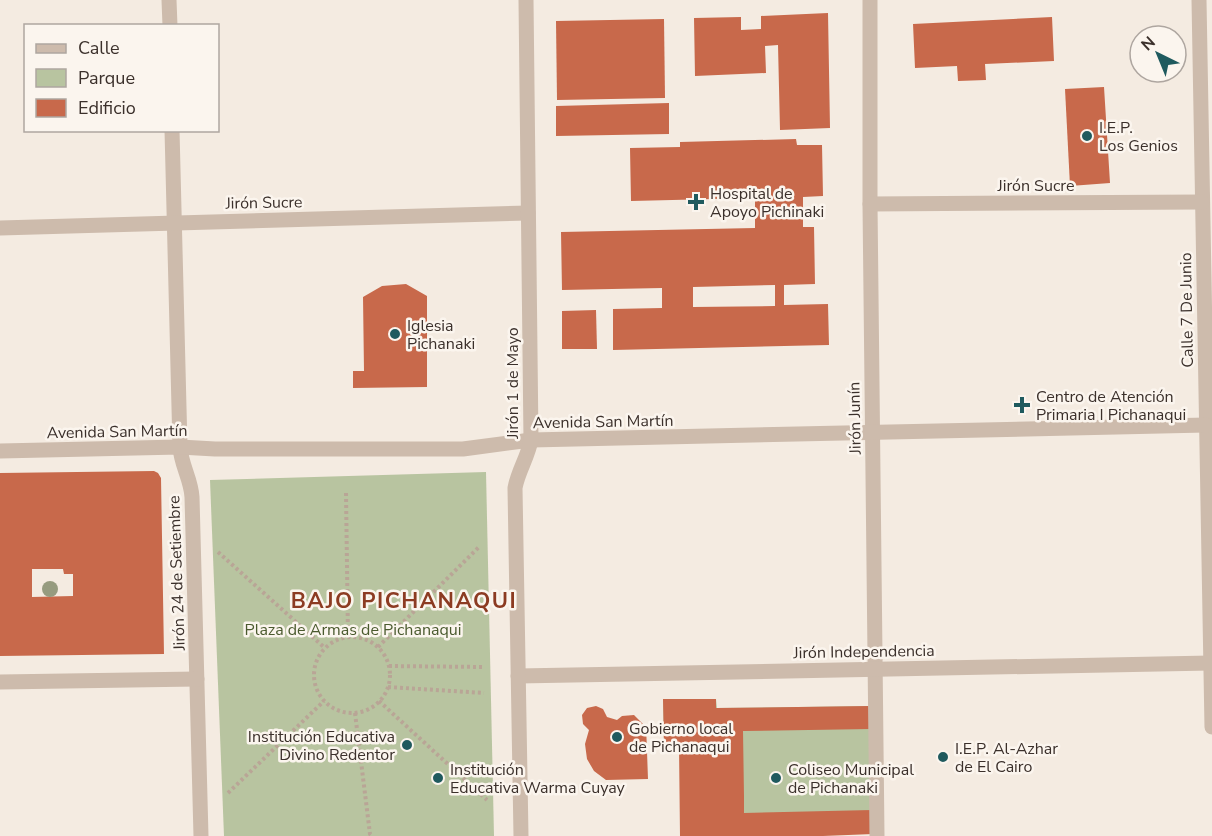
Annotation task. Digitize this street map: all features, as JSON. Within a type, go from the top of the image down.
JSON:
[{"type":"street","points":[[169,0],[170,24]]},
{"type":"street","name":"Jirón 1 de Mayo","points":[[521,836],[515,488],[531,440],[526,0]]},
{"type":"street","name":"Jirón Junín","points":[[870,0],[877,836]]},
{"type":"street","name":"Calle 7 De Junio","points":[[1199,0],[1212,727]]},
{"type":"street","name":"Jirón 24 de Setiembre","points":[[172,132],[180,447],[181,461],[192,488],[201,836]]},
{"type":"street","name":"Jirón Sucre","points":[[870,204],[1202,202]]},
{"type":"street","name":"Jirón Sucre","points":[[0,228],[528,213]]},
{"type":"street","name":"Avenida San Martín","points":[[0,451],[180,447],[463,449],[531,440],[1206,425]]},
{"type":"street","name":"Jirón Independencia","points":[[518,676],[1211,663]]},
{"type":"street","points":[[0,682],[197,679]]},
{"type":"path","points":[[346,493],[348,637]]},
{"type":"path","points":[[378,647],[480,546]]},
{"type":"path","points":[[218,552],[325,648]]},
{"type":"path","points":[[348,637],[358,637],[378,647],[385,655],[389,666],[388,687],[379,701],[366,711],[343,713],[324,701],[314,681],[314,671],[316,661],[325,648],[338,639],[348,637]]},
{"type":"path","points":[[389,666],[483,667]]},
{"type":"path","points":[[388,687],[484,693]]},
{"type":"path","points":[[228,793],[324,701]]},
{"type":"path","points":[[379,701],[487,800]]},
{"type":"path","points":[[355,713],[372,836]]},
{"type":"green space","name":"Plaza de Armas de Pichanaqui","points":[[486,472],[494,836],[224,836],[210,480]]},
{"type":"green space","name":"Coliseo Municipal de Pichanaki","points":[[663,699],[716,699],[717,708],[870,706],[872,810],[715,836],[679,745],[664,745]]},
{"type":"building","points":[[828,13],[830,128],[780,130],[778,45],[765,46],[766,73],[695,76],[694,18],[741,17],[741,30],[761,29],[761,16]]},
{"type":"building","points":[[1052,17],[1054,61],[985,64],[986,80],[958,81],[957,66],[915,68],[913,24]]},
{"type":"building","points":[[664,19],[665,98],[557,100],[556,21]]},
{"type":"building","name":"I.E.P. Los Genios","points":[[1104,87],[1110,183],[1070,186],[1065,89]]},
{"type":"building","points":[[669,103],[669,134],[556,136],[556,106]]},
{"type":"building","points":[[796,139],[797,145],[822,145],[823,196],[803,197],[803,227],[814,227],[815,284],[784,285],[784,305],[828,304],[829,345],[613,350],[613,309],[662,308],[662,288],[562,290],[561,232],[755,228],[755,198],[631,201],[630,148],[680,147],[680,142]],"holes":[[[775,285],[775,306],[693,307],[693,287]]]},
{"type":"building","name":"Iglesia Pichanaki","points":[[406,284],[427,296],[427,387],[353,388],[353,371],[364,371],[363,297],[382,286]]},
{"type":"building","points":[[596,310],[597,349],[562,349],[562,311]]},
{"type":"building","points":[[154,471],[158,473],[161,478],[164,654],[0,656],[0,473]],"holes":[[[32,569],[63,569],[64,574],[73,574],[73,596],[32,597]]]},
{"type":"building","points":[[663,699],[716,699],[716,708],[870,706],[871,729],[743,731],[744,813],[872,810],[873,834],[680,836],[679,745],[664,745]]},
{"type":"building","name":"Gobierno local de Pichanaqui","points":[[596,706],[603,709],[607,717],[617,720],[622,716],[634,715],[646,724],[648,779],[606,780],[594,771],[587,759],[585,744],[589,730],[583,724],[582,715],[587,708]]},
{"type":"place","name":"I.E.P. Los Genios","points":[[1087,136]]},
{"type":"place","name":"Hospital de Apoyo Pichinaki","points":[[696,202]]},
{"type":"place","name":"Iglesia Pichanaki","points":[[395,334]]},
{"type":"place","name":"Centro de Atención Primaria I Pichanaqui","points":[[1022,405]]},
{"type":"place","name":"Gobierno local de Pichanaqui","points":[[617,737]]},
{"type":"place","name":"Institución Educativa Divino Redentor","points":[[407,745]]},
{"type":"place","name":"I.E.P. Al-Azhar de El Cairo","points":[[943,757]]},
{"type":"place","name":"Institución Educativa Warma Cuyay","points":[[438,778]]},
{"type":"place","name":"Coliseo Municipal de Pichanaki","points":[[776,778]]},
{"type":"district","name":"BAJO PICHANAQUI","points":[[404,600]]}]
